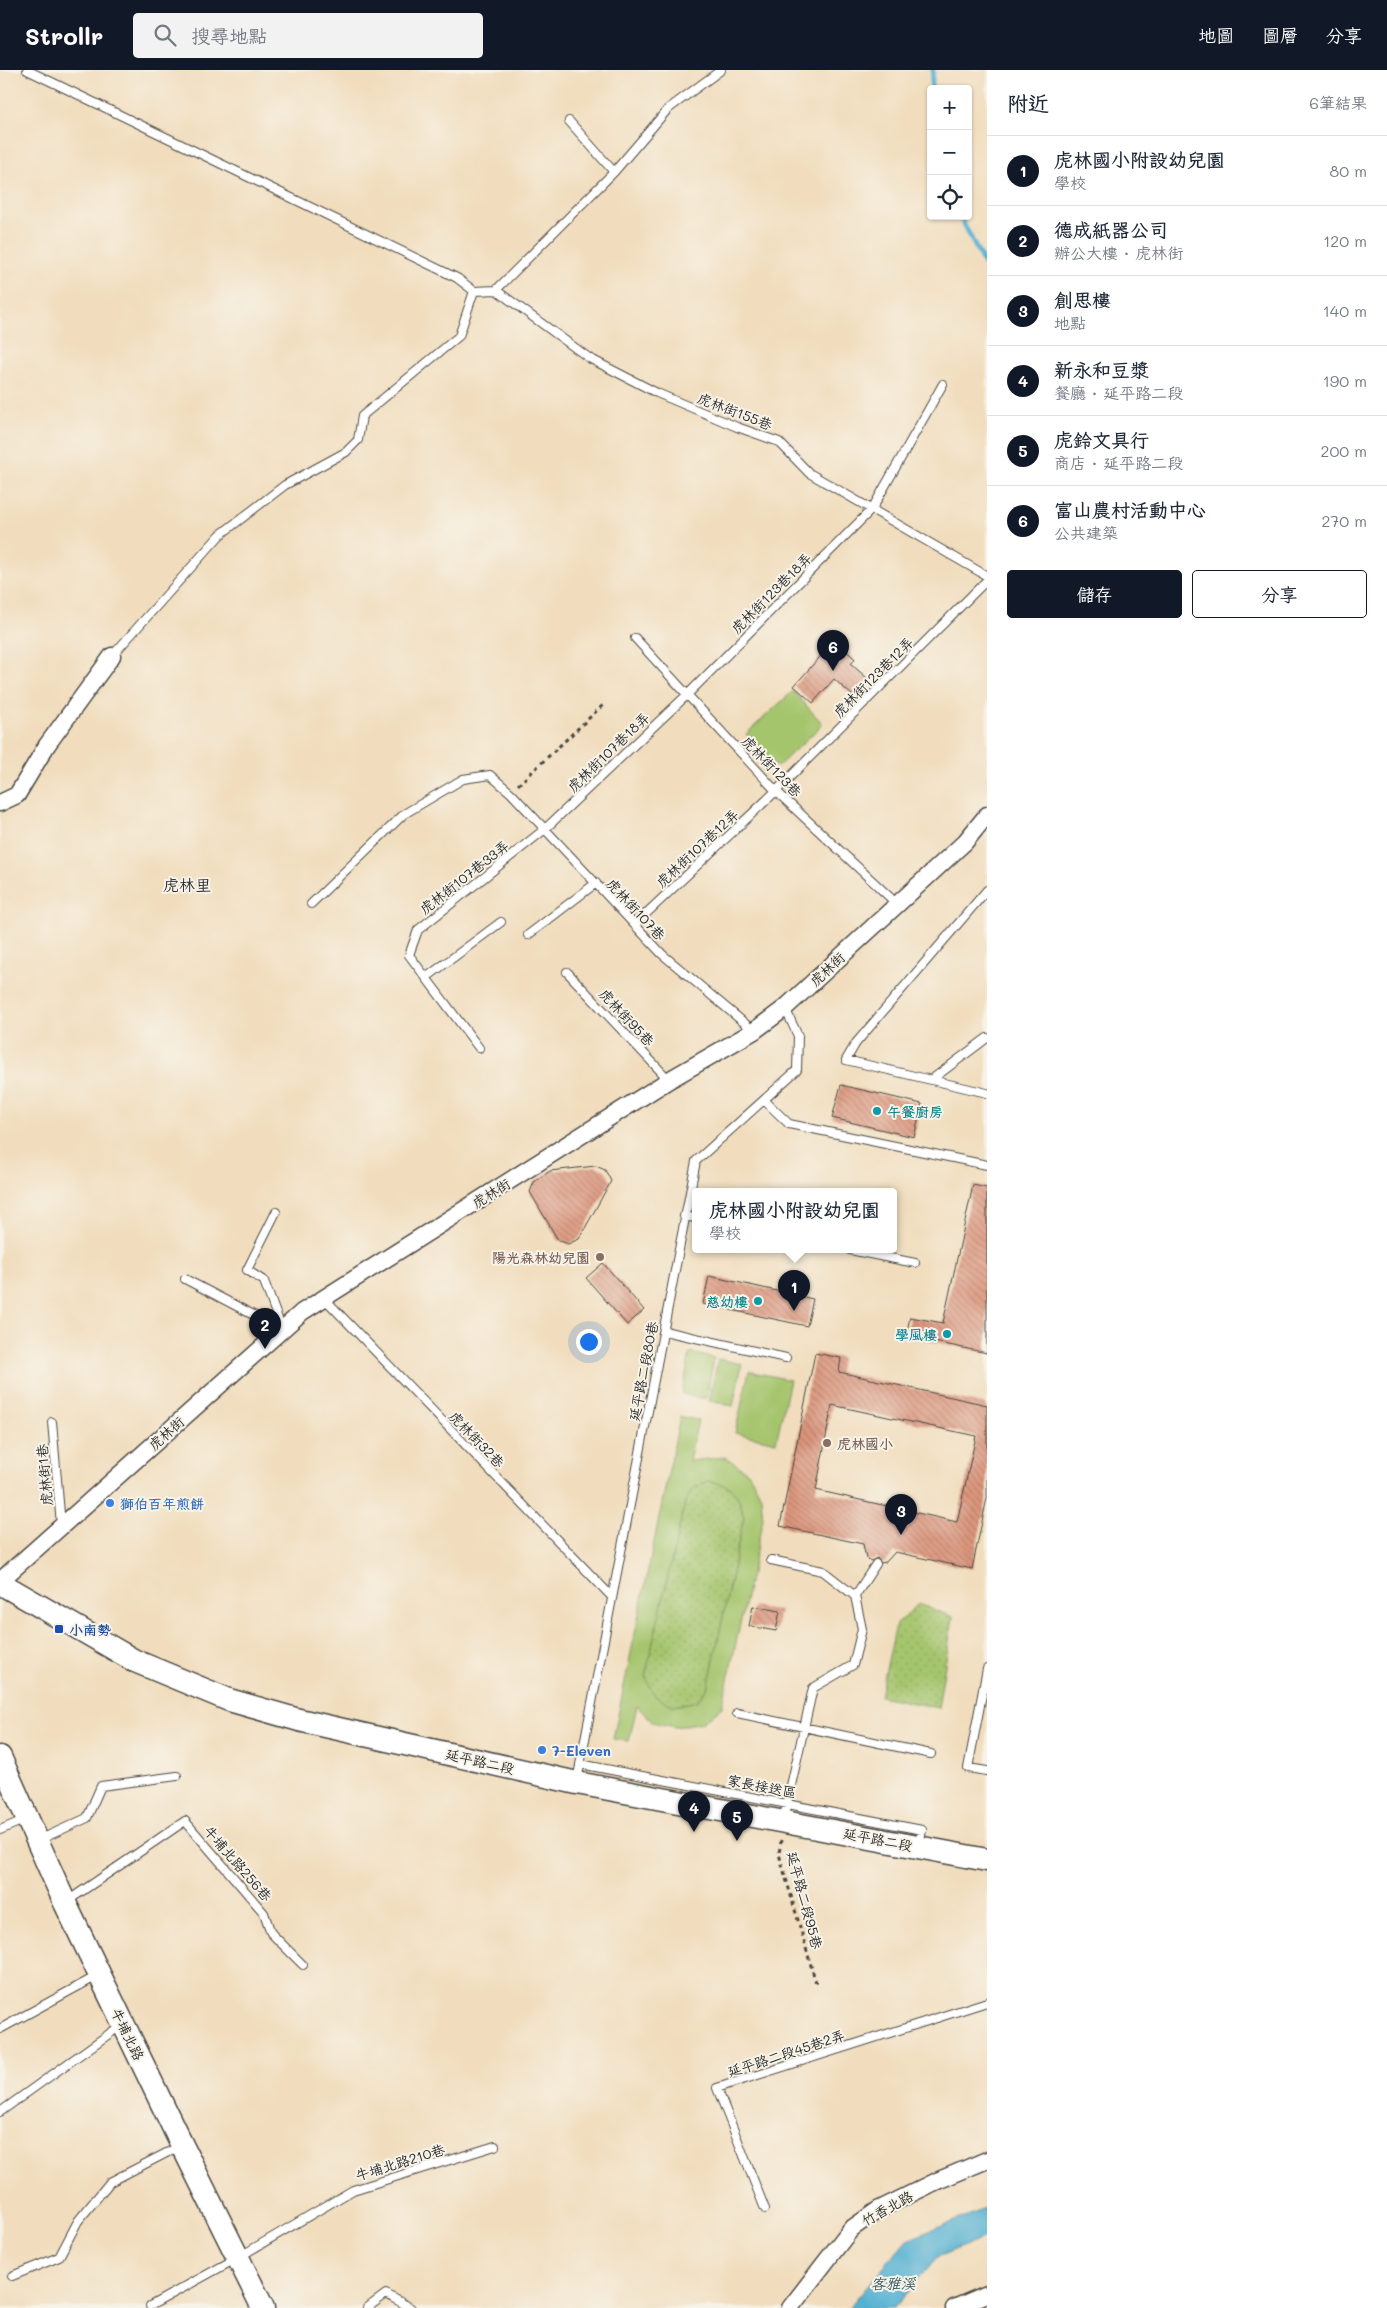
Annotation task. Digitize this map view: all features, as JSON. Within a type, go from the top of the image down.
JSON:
[{"type":"street","points":[[0,803],[17,795],[47,745],[112,656]]},
{"type":"street","name":"虎林街","points":[[0,1582],[302,1312],[669,1080],[754,1032],[785,1008],[965,842],[987,815]]},
{"type":"street","name":"延平路二段","points":[[0,1582],[135,1661],[229,1700],[299,1720],[785,1812],[918,1847],[987,1860]]},
{"type":"street","name":"牛埔北路","points":[[0,1757],[65,1903],[263,2308]]},
{"type":"street","name":"竹香北路","points":[[790,2308],[851,2228],[887,2206],[937,2181],[987,2160]]},
{"type":"street","points":[[954,2308],[987,2294]]},
{"type":"lane","points":[[27,70],[457,278],[474,291],[496,290],[614,172],[668,109],[720,70]]},
{"type":"lane","points":[[569,121],[614,172]]},
{"type":"lane","name":"虎林街155巷","points":[[496,290],[589,358],[657,393],[737,427],[779,442],[809,473],[987,576]]},
{"type":"lane","points":[[112,656],[220,535],[285,485],[346,452],[358,440],[362,416],[459,336],[474,291]]},
{"type":"lane","name":"虎林街123巷18弄","points":[[688,694],[872,509],[944,384]]},
{"type":"lane","name":"虎林街123巷12弄","points":[[776,791],[987,580]]},
{"type":"lane","name":"虎林街123巷","points":[[635,638],[776,791],[897,904]]},
{"type":"lane","name":"虎林街107巷18弄","points":[[546,829],[688,694]]},
{"type":"lane","name":"虎林街107巷","points":[[311,904],[404,814],[463,779],[490,776],[511,793],[546,829],[662,954],[754,1032]]},
{"type":"lane","name":"虎林街107巷12弄","points":[[635,924],[776,791]]},
{"type":"lane","name":"虎林街107巷33弄","points":[[479,1048],[409,955],[418,930],[546,829]]},
{"type":"lane","points":[[528,935],[596,883]]},
{"type":"lane","points":[[987,890],[856,1043],[846,1060],[987,1093]]},
{"type":"lane","points":[[427,977],[501,922]]},
{"type":"lane","name":"虎林街95巷","points":[[567,972],[669,1080]]},
{"type":"lane","name":"延平路二段80巷","points":[[578,1774],[696,1161],[797,1070],[798,1036],[785,1008]]},
{"type":"lane","points":[[931,1080],[987,1038]]},
{"type":"lane","points":[[764,1100],[789,1124],[987,1165]]},
{"type":"lane","points":[[276,1212],[247,1270],[264,1281],[282,1330]]},
{"type":"lane","points":[[684,1216],[692,1217]]},
{"type":"lane","points":[[865,1253],[916,1263]]},
{"type":"lane","points":[[185,1279],[282,1330]]},
{"type":"lane","name":"虎林街32巷","points":[[324,1298],[612,1597]]},
{"type":"lane","points":[[664,1331],[786,1358]]},
{"type":"lane","name":"虎林街1巷","points":[[52,1422],[61,1527]]},
{"type":"lane","points":[[772,1560],[823,1570],[855,1596],[862,1628],[853,1665],[813,1688],[785,1812]]},
{"type":"lane","points":[[855,1596],[876,1564]]},
{"type":"lane","points":[[987,1669],[968,1768],[987,1771]]},
{"type":"lane","points":[[737,1713],[931,1754]]},
{"type":"lane","points":[[37,1841],[87,1818],[101,1786],[177,1776]]},
{"type":"lane","points":[[0,1830],[27,1818]]},
{"type":"lane","name":"牛埔北路256巷","points":[[65,1903],[185,1821],[264,1913],[271,1932],[303,1965]]},
{"type":"lane","points":[[0,2029],[99,1974]]},
{"type":"lane","name":"延平路二段45巷2弄","points":[[765,2210],[716,2088],[987,2002]]},
{"type":"lane","points":[[0,2112],[123,2024]]},
{"type":"lane","points":[[12,2276],[59,2258],[78,2221],[110,2182],[182,2145]]},
{"type":"lane","name":"牛埔北路210巷","points":[[150,2306],[239,2257],[353,2190],[495,2146]]},
{"type":"lane","points":[[367,2308],[386,2294],[411,2308]]},
{"type":"path","points":[[511,793],[603,705]]},
{"type":"path","name":"延平路二段95巷","points":[[785,1812],[779,1854],[816,1983]]},
{"type":"green space","points":[[793,691],[823,724],[777,767],[746,734]]},
{"type":"green space","points":[[690,1353],[714,1358],[706,1399],[682,1394]]},
{"type":"green space","points":[[718,1359],[742,1364],[733,1406],[709,1401]]},
{"type":"green space","points":[[749,1371],[790,1380],[776,1442],[735,1433]]},
{"type":"green space","points":[[680,1417],[698,1420],[689,1461],[725,1457],[749,1473],[761,1496],[763,1519],[722,1707],[703,1722],[675,1727],[652,1722],[637,1706],[629,1741],[613,1739]],"holes":[[[708,1481],[734,1491],[740,1501],[744,1517],[708,1688],[697,1701],[674,1706],[656,1697],[645,1677],[685,1502],[693,1489]]]},
{"type":"green space","points":[[708,1481],[724,1485],[734,1491],[740,1501],[744,1517],[708,1688],[697,1701],[674,1706],[655,1697],[645,1677],[685,1501],[693,1489]]},
{"type":"green space","points":[[918,1604],[953,1617],[938,1708],[880,1696],[896,1625]]},
{"type":"water","name":"客雅溪","points":[[987,2208],[987,2237],[937,2257],[894,2308],[849,2308],[907,2240]]},
{"type":"building","points":[[835,640],[855,659],[851,664],[868,679],[853,696],[834,679],[813,703],[794,686]]},
{"type":"building","name":"午餐廚房","points":[[841,1085],[922,1104],[914,1137],[832,1118]]},
{"type":"building","points":[[596,1166],[605,1170],[611,1181],[579,1239],[568,1244],[558,1240],[530,1192],[534,1182],[550,1171]]},
{"type":"building","points":[[973,1185],[987,1188],[987,1353],[906,1336],[910,1317],[943,1323]]},
{"type":"building","points":[[603,1263],[644,1310],[627,1325],[586,1278]]},
{"type":"building","name":"慈幼樓","points":[[709,1276],[813,1299],[807,1326],[703,1304]]},
{"type":"building","points":[[815,1353],[841,1358],[839,1372],[987,1405],[987,1498],[972,1569],[895,1552],[886,1562],[881,1563],[877,1558],[871,1561],[866,1558],[863,1544],[780,1526]],"holes":[[[832,1405],[976,1436],[957,1522],[816,1490]]]},
{"type":"building","points":[[753,1606],[780,1611],[776,1631],[749,1626]]},
{"type":"waterway","points":[[931,85],[933,70]]},
{"type":"waterway","points":[[962,220],[987,270]]},
{"type":"place","name":"富山農村活動中心","points":[[833,671]]},
{"type":"place","name":"午餐廚房","points":[[877,1111]]},
{"type":"place","name":"陽光森林幼兒園","points":[[600,1257]]},
{"type":"place","name":"慈幼樓","points":[[758,1301]]},
{"type":"place","name":"虎林國小附設幼兒園","points":[[794,1311]]},
{"type":"place","name":"學風樓","points":[[947,1334]]},
{"type":"place","name":"德成紙器公司","points":[[265,1349]]},
{"type":"place","name":"虎林國小","points":[[827,1443]]},
{"type":"place","name":"獅伯百年煎餅","points":[[110,1503]]},
{"type":"place","name":"創思樓","points":[[901,1535]]},
{"type":"place","name":"小南勢","points":[[59,1629]]},
{"type":"place","name":"7-Eleven","points":[[542,1750]]},
{"type":"place","name":"新永和豆漿","points":[[694,1832]]},
{"type":"place","name":"虎鈴文具行","points":[[737,1841]]},
{"type":"district","name":"虎林里","points":[[187,884]]}]
